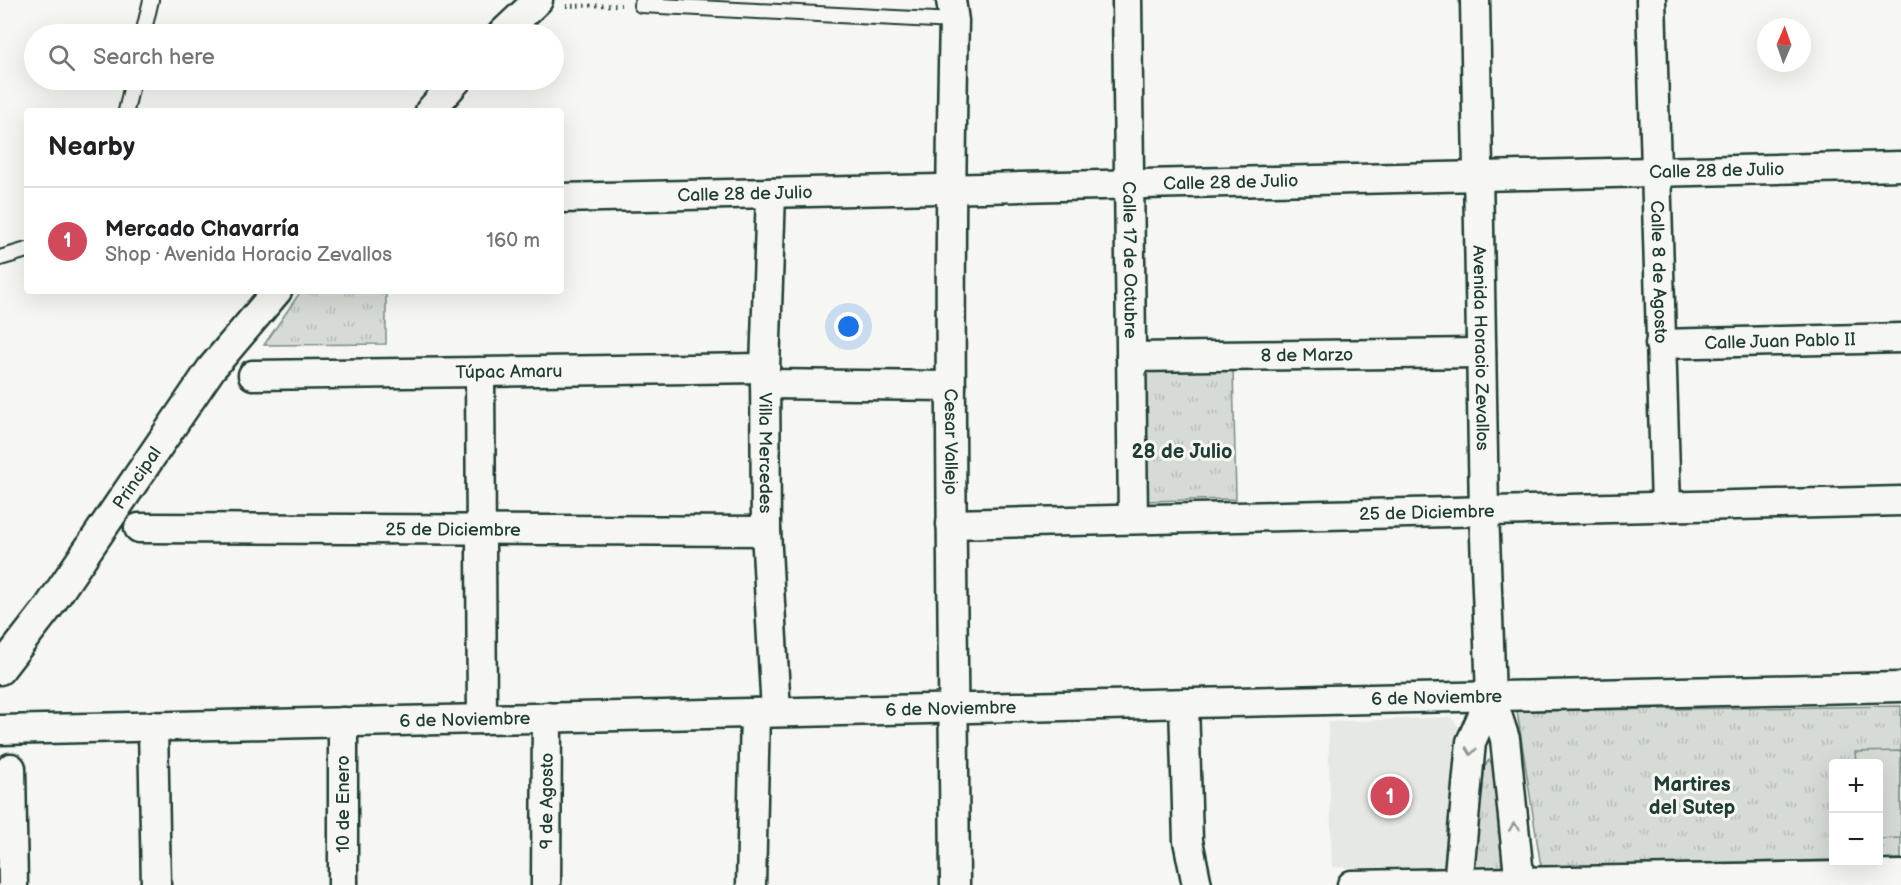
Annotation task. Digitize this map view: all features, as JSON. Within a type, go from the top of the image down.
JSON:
[{"type":"street","name":"Calle 17 de Octubre","points":[[1127,0],[1132,519]]},
{"type":"street","name":"Avenida Horacio Zevallos","points":[[1475,0],[1484,511],[1491,696],[1505,739],[1520,883]]},
{"type":"street","name":"Calle 8 de Agosto","points":[[1651,0],[1666,507]]},
{"type":"street","points":[[512,24],[534,3]]},
{"type":"street","name":"Cesar Vallejo","points":[[953,10],[950,189],[955,885]]},
{"type":"street","points":[[433,108],[448,90]]},
{"type":"street","name":"Calle 28 de Julio","points":[[564,198],[1901,166]]},
{"type":"street","name":"Villa Mercedes","points":[[751,885],[765,713],[765,376],[771,194]]},
{"type":"street","name":"Principal","points":[[0,670],[48,608],[211,369],[275,294]]},
{"type":"street","name":"Calle Juan Pablo II","points":[[1660,344],[1901,338]]},
{"type":"street","name":"8 de Marzo","points":[[1131,357],[1481,353]]},
{"type":"street","points":[[480,373],[482,719]]},
{"type":"street","name":"Túpac Amaru","points":[[253,375],[480,373],[765,376],[951,386]]},
{"type":"street","name":"25 de Diciembre","points":[[951,524],[1901,501]]},
{"type":"street","name":"25 de Diciembre","points":[[139,528],[766,531]]},
{"type":"street","name":"6 de Noviembre","points":[[0,730],[1901,687]]},
{"type":"street","name":"Avenida Horacio Zevallos","points":[[1458,884],[1471,742],[1491,696]]},
{"type":"street","points":[[1184,703],[1188,841],[1197,885]]},
{"type":"street","name":"9 de Agosto","points":[[546,885],[547,717]]},
{"type":"street","name":"10 de Enero","points":[[343,722],[344,885]]},
{"type":"street","points":[[153,726],[156,885]]},
{"type":"street","points":[[11,768],[13,885]]},
{"type":"street","points":[[1352,885],[1774,880],[1901,875]]},
{"type":"lane","points":[[145,24],[151,0]]},
{"type":"lane","points":[[641,5],[953,10]]},
{"type":"lane","points":[[127,108],[131,90]]},
{"type":"lane","points":[[0,258],[24,251]]},
{"type":"path","points":[[534,3],[641,5]]},
{"type":"shaded area","points":[[1451,717],[1458,726],[1444,869],[1332,867],[1328,722]]},
{"type":"green space","points":[[299,294],[386,294],[386,344],[264,345]]},
{"type":"green space","points":[[1233,368],[1236,499],[1143,501],[1140,371]]},
{"type":"green space","points":[[1901,706],[1901,859],[1883,860],[1883,759],[1829,759],[1829,860],[1541,867],[1517,711]]},
{"type":"green space","points":[[1901,751],[1901,838],[1883,839],[1883,759],[1856,759],[1855,752]]},
{"type":"green space","points":[[1489,760],[1498,772],[1511,876],[1469,875],[1480,772]]},
{"type":"place","name":"Mercado Chavarría","points":[[1390,796]]},
{"type":"district","name":"28 de Julio","points":[[1182,451]]},
{"type":"district","name":"Martires del Sutep","points":[[1692,796]]}]
